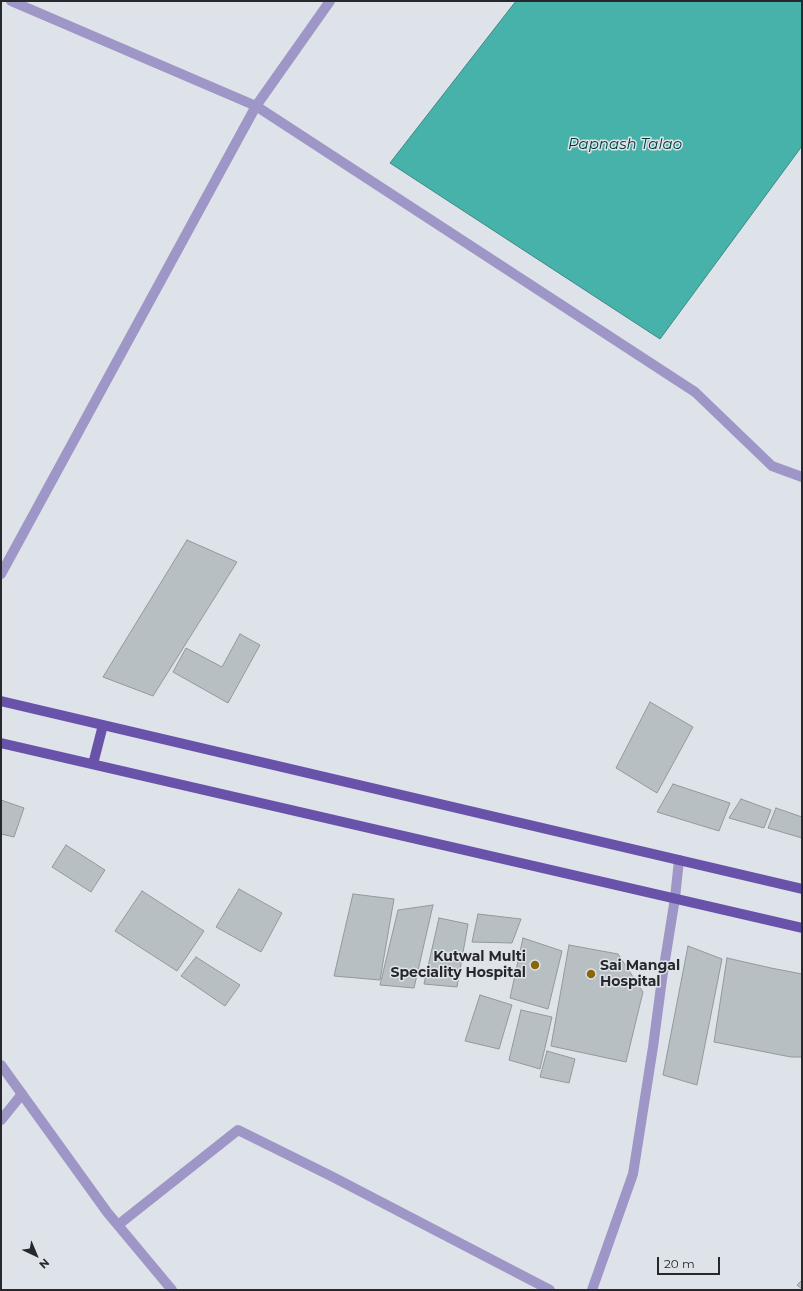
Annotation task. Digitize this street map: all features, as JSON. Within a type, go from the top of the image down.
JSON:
[{"type":"main road","points":[[1,701],[802,889]]},
{"type":"main road","points":[[92,764],[102,725]]},
{"type":"main road","points":[[1,743],[802,928]]},
{"type":"street","points":[[11,1],[256,106],[695,392],[772,466],[802,477]]},
{"type":"street","points":[[1,574],[256,106],[330,1]]},
{"type":"street","points":[[592,1290],[632,1174],[654,1047],[679,860]]},
{"type":"street","points":[[1,1065],[107,1212],[172,1290]]},
{"type":"street","points":[[1,1120],[22,1094]]},
{"type":"street","points":[[118,1225],[238,1130],[331,1176],[550,1290]]},
{"type":"water","name":"Papnash Talao","points":[[516,1],[802,1],[802,146],[660,339],[390,163]]},
{"type":"building","points":[[187,540],[237,562],[153,696],[103,677]]},
{"type":"building","points":[[240,634],[260,645],[228,703],[173,672],[186,648],[222,667]]},
{"type":"building","points":[[650,702],[693,727],[657,793],[616,768]]},
{"type":"building","points":[[673,784],[730,803],[719,831],[657,812]]},
{"type":"building","points":[[741,799],[771,810],[764,828],[729,818]]},
{"type":"building","points":[[1,800],[24,808],[14,837],[1,834]]},
{"type":"building","points":[[776,808],[802,817],[802,838],[768,828]]},
{"type":"building","points":[[66,845],[105,870],[91,892],[52,867]]},
{"type":"building","points":[[239,889],[282,913],[261,952],[216,927]]},
{"type":"building","points":[[142,891],[204,931],[177,971],[115,931]]},
{"type":"building","points":[[353,894],[394,899],[380,980],[334,976]]},
{"type":"building","points":[[433,905],[414,988],[380,985],[398,910]]},
{"type":"building","points":[[478,914],[521,919],[512,943],[472,942]]},
{"type":"building","points":[[439,918],[468,924],[457,987],[424,984]]},
{"type":"building","points":[[523,938],[562,951],[548,1009],[510,998]]},
{"type":"building","points":[[569,945],[618,954],[643,992],[626,1062],[551,1046]]},
{"type":"building","points":[[688,946],[722,959],[697,1085],[663,1075]]},
{"type":"building","points":[[196,957],[240,985],[225,1006],[181,976]]},
{"type":"building","points":[[727,958],[802,974],[802,1057],[791,1057],[714,1042]]},
{"type":"building","points":[[480,995],[512,1005],[499,1049],[465,1041]]},
{"type":"building","points":[[521,1010],[552,1017],[540,1069],[509,1060]]},
{"type":"building","points":[[547,1051],[575,1059],[569,1083],[540,1077]]},
{"type":"building","points":[[802,1280],[802,1289],[797,1285]]},
{"type":"place","name":"Kutwal Multi Speciality Hospital","points":[[535,965]]},
{"type":"place","name":"Sai Mangal Hospital","points":[[591,974]]}]
